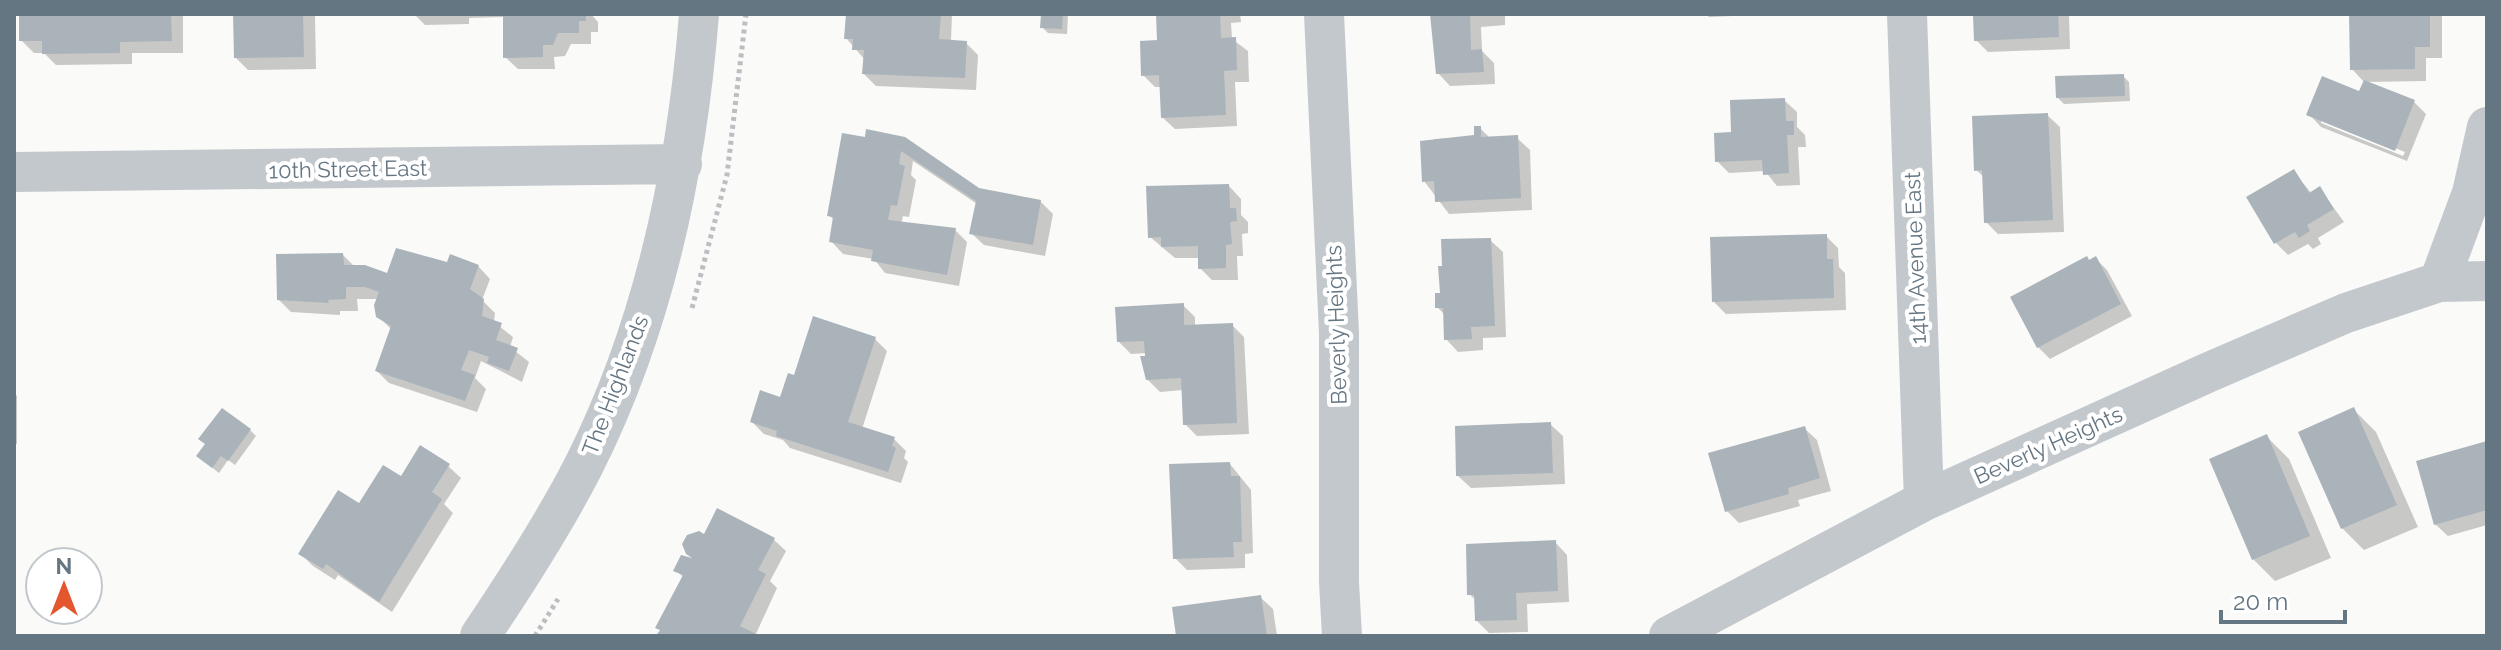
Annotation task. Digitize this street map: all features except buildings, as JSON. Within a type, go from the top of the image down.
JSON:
[{"type":"street","name":"The Highlands","points":[[480,636],[521,573],[584,464],[636,342],[682,164],[699,14]]},
{"type":"street","name":"Beverly Heights","points":[[1324,14],[1339,333],[1339,582],[1342,636]]},
{"type":"street","name":"14th Avenue East","points":[[1907,14],[1924,501]]},
{"type":"street","points":[[2487,127],[2472,193],[2439,282],[2487,281]]},
{"type":"street","name":"10th Street East","points":[[14,172],[682,164]]},
{"type":"street","name":"Beverly Heights","points":[[1669,636],[1924,501],[2346,313],[2439,282]]}]
